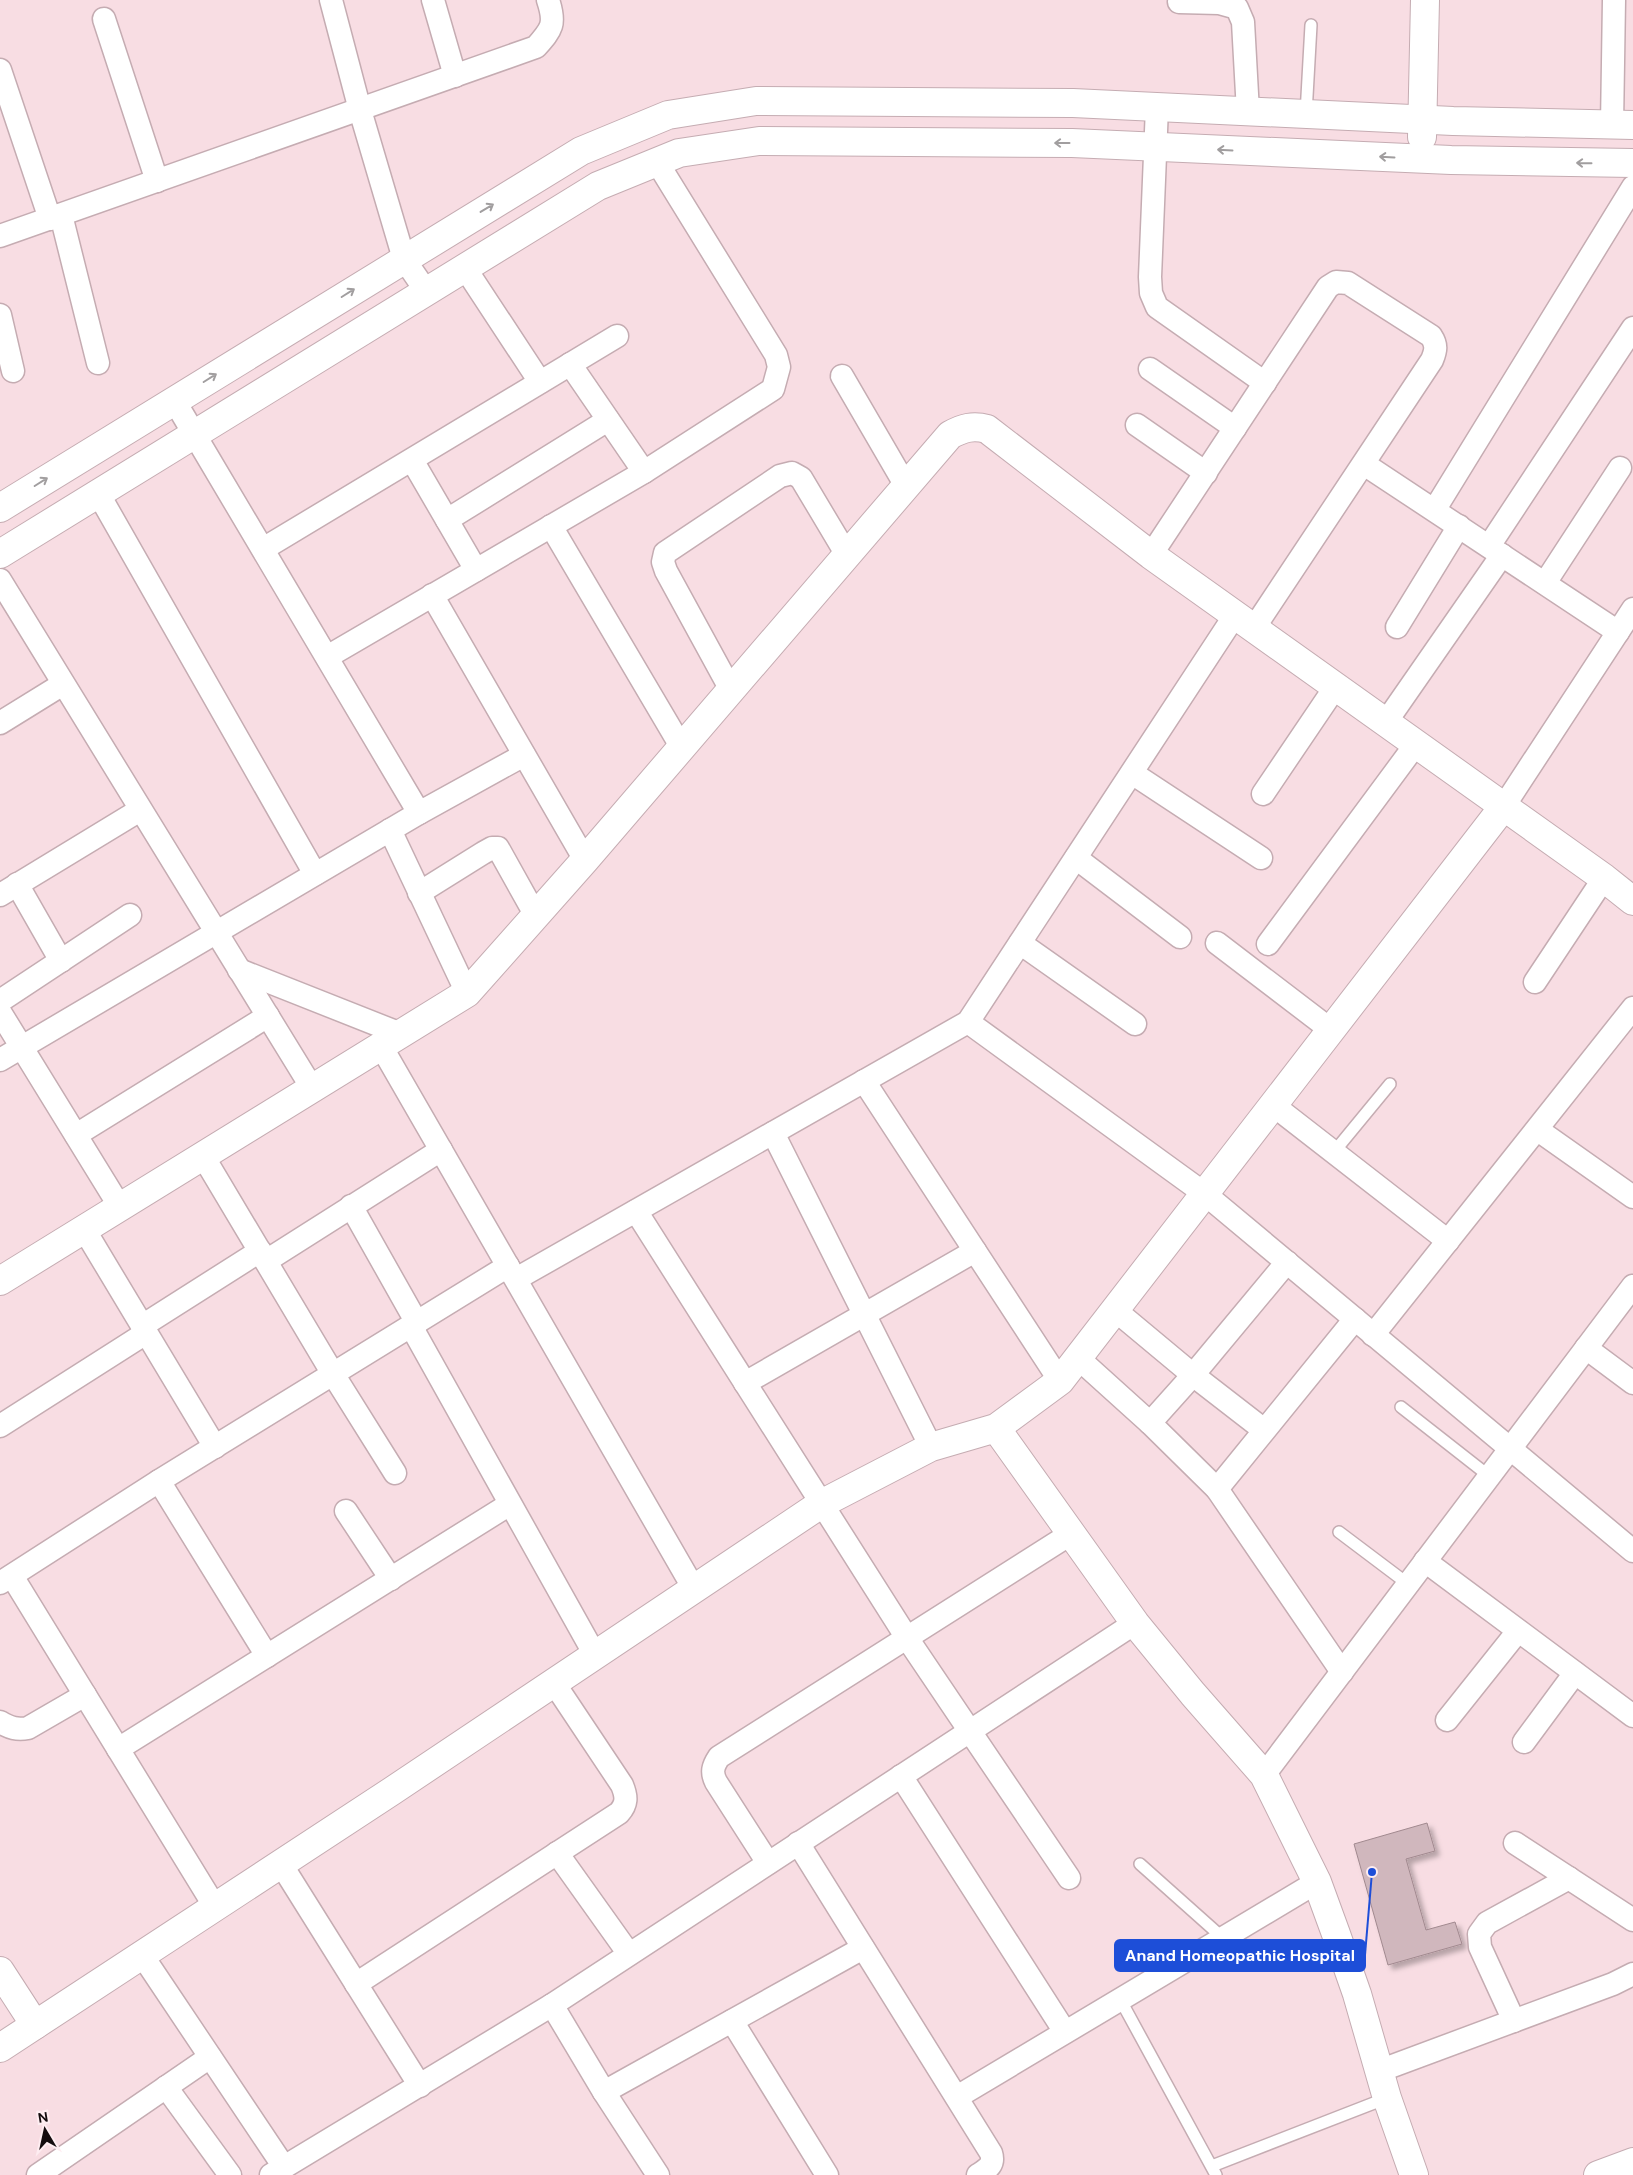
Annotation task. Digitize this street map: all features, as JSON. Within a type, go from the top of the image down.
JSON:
[{"type":"street","points":[[331,0],[360,110],[404,259],[426,291]]},
{"type":"street","points":[[433,0],[455,76]]},
{"type":"street","points":[[0,236],[536,47],[550,32],[554,16],[548,0]]},
{"type":"street","points":[[1421,159],[1425,0]]},
{"type":"street","points":[[1,505],[580,152],[668,115],[756,101],[1073,104],[1423,120],[1622,125],[1614,0]]},
{"type":"street","points":[[1179,2],[1220,3],[1237,8],[1243,22],[1248,112]]},
{"type":"street","points":[[104,19],[158,181]]},
{"type":"street","points":[[0,70],[55,216],[98,363]]},
{"type":"street","points":[[1157,108],[1150,277],[1152,293],[1157,307],[1265,382]]},
{"type":"street","points":[[0,554],[598,186],[679,153],[759,141],[1072,143],[1421,159],[1633,164]]},
{"type":"street","points":[[327,656],[644,472],[774,388],[779,367],[776,355],[657,162]]},
{"type":"street","points":[[1435,510],[1633,187]]},
{"type":"street","points":[[465,268],[540,382]]},
{"type":"street","points":[[215,1907],[85,1695],[6,1579],[159,1481],[414,1324],[636,1211],[968,1022],[1132,773],[1364,464],[1432,360],[1436,351],[1435,342],[1430,336],[1348,283],[1336,282],[1328,287],[1151,555]]},
{"type":"street","points":[[0,315],[13,371]]},
{"type":"street","points":[[1386,722],[1496,550],[1633,328]]},
{"type":"street","points":[[263,549],[617,336]]},
{"type":"street","points":[[570,364],[644,472]]},
{"type":"street","points":[[1150,369],[1236,428]]},
{"type":"street","points":[[842,376],[906,486]]},
{"type":"street","points":[[174,400],[420,813]]},
{"type":"street","points":[[447,520],[608,420]]},
{"type":"street","points":[[1137,425],[1206,473]]},
{"type":"street","points":[[0,1281],[467,993],[682,748],[950,435],[963,428],[976,426],[988,429],[1151,555],[1504,806],[1633,901]]},
{"type":"street","points":[[412,460],[476,570]]},
{"type":"street","points":[[1364,464],[1618,632]]},
{"type":"street","points":[[1545,583],[1620,468]]},
{"type":"street","points":[[731,690],[666,571],[663,562],[665,553],[780,476],[792,473],[801,478],[847,555]]},
{"type":"street","points":[[98,493],[315,874]]},
{"type":"street","points":[[551,526],[682,748]]},
{"type":"street","points":[[1397,627],[1459,526]]},
{"type":"street","points":[[0,580],[312,1088]]},
{"type":"street","points":[[432,595],[585,860]]},
{"type":"street","points":[[0,2048],[281,1864],[821,1504],[931,1447],[996,1428],[1060,1381],[1504,806],[1633,609]]},
{"type":"street","points":[[0,723],[63,684]]},
{"type":"street","points":[[1263,794],[1336,686]]},
{"type":"street","points":[[1268,944],[1416,744]]},
{"type":"street","points":[[0,1060],[390,830],[524,755]]},
{"type":"street","points":[[1132,773],[1261,858]]},
{"type":"street","points":[[61,961],[9,889],[140,810]]},
{"type":"street","points":[[390,830],[467,993]]},
{"type":"street","points":[[419,893],[483,853],[492,848],[498,848],[536,916]]},
{"type":"street","points":[[1076,858],[1180,937]]},
{"type":"street","points":[[1534,982],[1604,878]]},
{"type":"street","points":[[0,1001],[130,915]]},
{"type":"street","points":[[1020,942],[1135,1024]]},
{"type":"street","points":[[1217,943],[1331,1030]]},
{"type":"street","points":[[239,970],[391,1040],[441,1150],[694,1589]]},
{"type":"street","points":[[1373,1334],[1538,1130],[1633,1008]]},
{"type":"street","points":[[0,1012],[120,1207]]},
{"type":"street","points":[[76,1135],[268,1016]]},
{"type":"street","points":[[968,1022],[1205,1194],[1633,1551]]},
{"type":"street","points":[[864,1081],[1060,1381]]},
{"type":"street","points":[[1273,1105],[1448,1241]]},
{"type":"street","points":[[1538,1130],[1633,1197]]},
{"type":"street","points":[[774,1133],[931,1447]]},
{"type":"street","points":[[0,1426],[144,1329],[263,1256],[351,1206],[441,1150]]},
{"type":"street","points":[[203,1156],[395,1474]]},
{"type":"street","points":[[351,1206],[510,1504],[595,1655]]},
{"type":"street","points":[[636,1211],[907,1638],[968,1732],[1068,1878]]},
{"type":"street","points":[[84,1229],[215,1447]]},
{"type":"street","points":[[745,1383],[975,1251]]},
{"type":"street","points":[[1150,1423],[1193,1375],[1287,1262]]},
{"type":"street","points":[[1264,1775],[1633,1286]]},
{"type":"street","points":[[1115,1310],[1193,1375],[1264,1430]]},
{"type":"street","points":[[1217,1490],[1355,1319]]},
{"type":"street","points":[[1586,1348],[1633,1384]]},
{"type":"street","points":[[1078,1358],[1150,1423],[1217,1490],[1342,1672]]},
{"type":"street","points":[[996,1428],[1135,1623],[1193,1694],[1264,1775],[1317,1882],[1357,1994],[1387,2098],[1414,2175]]},
{"type":"street","points":[[159,1481],[267,1656]]},
{"type":"street","points":[[118,1749],[510,1504]]},
{"type":"street","points":[[346,1511],[391,1579]]},
{"type":"street","points":[[768,1863],[712,1774],[718,1757],[1072,1533]]},
{"type":"street","points":[[1425,1562],[1633,1716]]},
{"type":"street","points":[[142,1955],[210,2056],[277,2171],[552,2005],[1135,1623]]},
{"type":"street","points":[[1447,1720],[1518,1631]]},
{"type":"street","points":[[1524,1742],[1575,1673]]},
{"type":"street","points":[[356,1984],[619,1813],[626,1805],[626,1794],[622,1785],[554,1683]]},
{"type":"street","points":[[0,1722],[18,1730],[28,1728],[85,1695]]},
{"type":"street","points":[[901,1776],[1065,2032]]},
{"type":"street","points":[[798,1843],[992,2153],[992,2165],[978,2175]]},
{"type":"street","points":[[1515,1843],[1633,1920]]},
{"type":"street","points":[[557,1853],[629,1954]]},
{"type":"street","points":[[281,1864],[420,2086]]},
{"type":"street","points":[[1514,2021],[1480,1947],[1479,1934],[1487,1923],[1570,1878]]},
{"type":"street","points":[[956,2097],[1317,1882]]},
{"type":"street","points":[[604,2092],[863,1948]]},
{"type":"street","points":[[0,1971],[35,2025]]},
{"type":"street","points":[[1379,2071],[1633,1975]]},
{"type":"street","points":[[552,2005],[604,2092],[658,2175]]},
{"type":"street","points":[[732,2021],[827,2175]]},
{"type":"street","points":[[38,2175],[210,2056]]},
{"type":"street","points":[[166,2087],[230,2175]]},
{"type":"street","points":[[1598,2175],[1633,2162]]},
{"type":"lane","points":[[1306,114],[1311,25]]},
{"type":"lane","points":[[1334,1152],[1390,1084]]},
{"type":"lane","points":[[1402,1407],[1489,1476]]},
{"type":"lane","points":[[1339,1532],[1408,1584]]},
{"type":"lane","points":[[1140,1864],[1223,1938]]},
{"type":"lane","points":[[1120,1999],[1214,2171],[1387,2098]]},
{"type":"building","points":[[1427,1823],[1435,1851],[1406,1859],[1426,1930],[1455,1922],[1462,1944],[1388,1965],[1354,1844]]},
{"type":"place","name":"Anand Homeopathic Hospital","points":[[1372,1872]]}]
